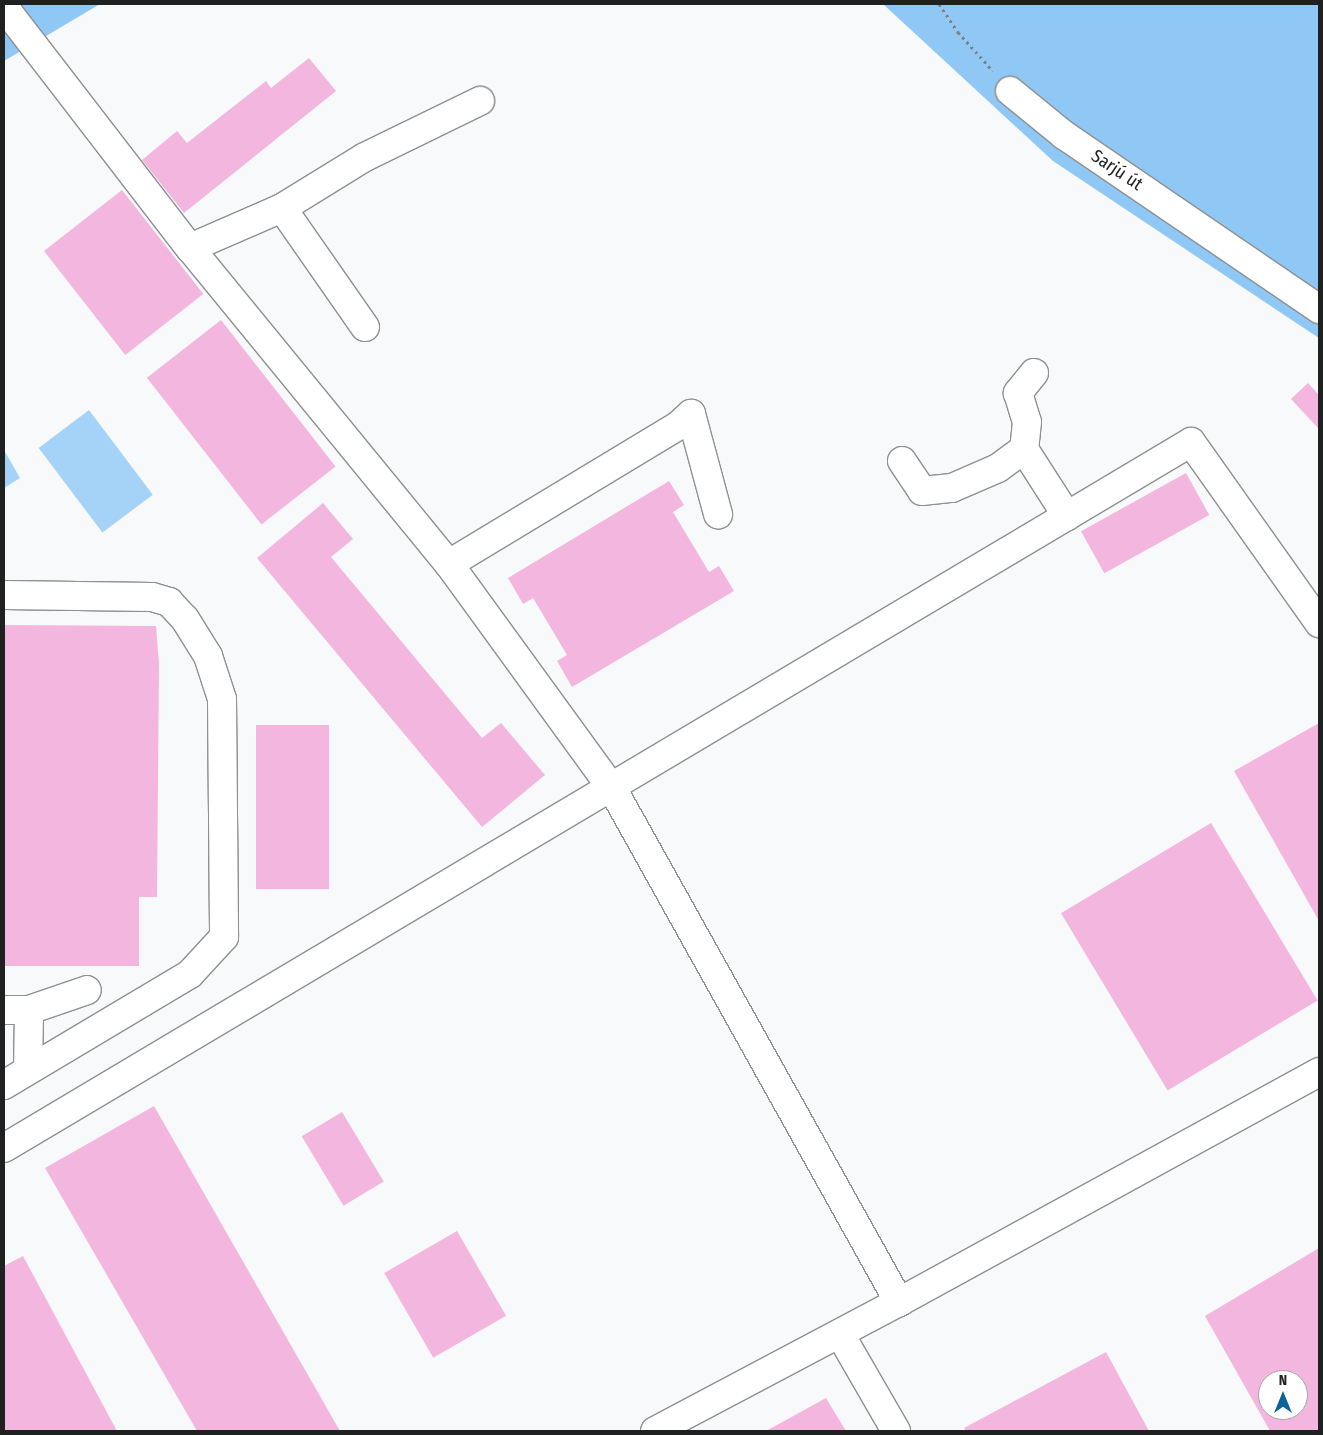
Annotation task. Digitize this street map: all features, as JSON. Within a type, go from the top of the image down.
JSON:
[{"type":"lane","points":[[6,13],[190,248],[450,564],[612,788],[899,1302]]},
{"type":"lane","name":"Sarjú út","points":[[1010,91],[1064,135],[1319,309]]},
{"type":"lane","points":[[190,248],[282,208],[365,157],[480,101]]},
{"type":"lane","points":[[282,208],[365,327]]},
{"type":"lane","points":[[1034,373],[1018,393],[1027,422],[1024,449],[1067,516]]},
{"type":"lane","points":[[450,564],[687,429],[718,514]]},
{"type":"lane","points":[[4,1148],[1191,442],[1319,622]]},
{"type":"lane","points":[[902,462],[922,491],[952,488],[998,468],[1024,449]]},
{"type":"lane","points":[[4,595],[112,594],[152,597],[169,602],[184,619],[208,656],[222,699],[224,936],[190,974],[4,1085]]},
{"type":"lane","points":[[28,1070],[16,1010],[87,990]]},
{"type":"lane","points":[[654,1431],[840,1334],[1319,1072]]},
{"type":"lane","points":[[840,1334],[896,1431]]},
{"type":"path","points":[[939,4],[958,32],[1010,91]]},
{"type":"shaded area","points":[[4,4],[100,4],[4,61]]},
{"type":"shaded area","points":[[883,4],[1319,4],[1319,338],[1053,161]]},
{"type":"shaded area","points":[[89,410],[153,495],[102,533],[39,448]]},
{"type":"shaded area","points":[[4,450],[20,478],[4,488]]},
{"type":"building","points":[[309,58],[336,91],[184,213],[142,160],[177,131],[187,143],[266,81],[271,88]]},
{"type":"building","points":[[122,190],[203,294],[125,355],[44,251]]},
{"type":"building","points":[[221,320],[336,467],[261,524],[147,378]]},
{"type":"building","points":[[1308,383],[1319,395],[1319,429],[1291,399]]},
{"type":"building","points":[[1186,473],[1209,515],[1104,573],[1081,531]]},
{"type":"building","points":[[669,481],[684,505],[673,512],[709,572],[719,566],[734,591],[572,687],[557,661],[567,655],[533,598],[523,604],[508,578]]},
{"type":"building","points":[[323,503],[353,539],[331,557],[482,738],[501,723],[545,775],[482,827],[257,558]]},
{"type":"building","points":[[4,625],[156,626],[159,664],[157,897],[139,897],[139,966],[4,966]]},
{"type":"building","points":[[1319,723],[1319,921],[1234,771]]},
{"type":"building","points":[[256,725],[329,725],[329,889],[256,889]]},
{"type":"building","points":[[1211,823],[1318,1000],[1168,1091],[1061,913]]},
{"type":"building","points":[[154,1106],[340,1431],[197,1431],[45,1168]]},
{"type":"building","points":[[342,1112],[384,1181],[343,1206],[302,1136]]},
{"type":"building","points":[[457,1231],[506,1316],[433,1358],[384,1273]]},
{"type":"building","points":[[1319,1248],[1319,1431],[1270,1431],[1264,1420],[1308,1420],[1308,1370],[1258,1370],[1258,1410],[1205,1316]]},
{"type":"building","points":[[23,1256],[117,1431],[4,1431],[4,1266]]},
{"type":"building","points":[[1106,1352],[1149,1431],[966,1431],[964,1428]]},
{"type":"building","points":[[826,1398],[846,1431],[766,1431]]}]
